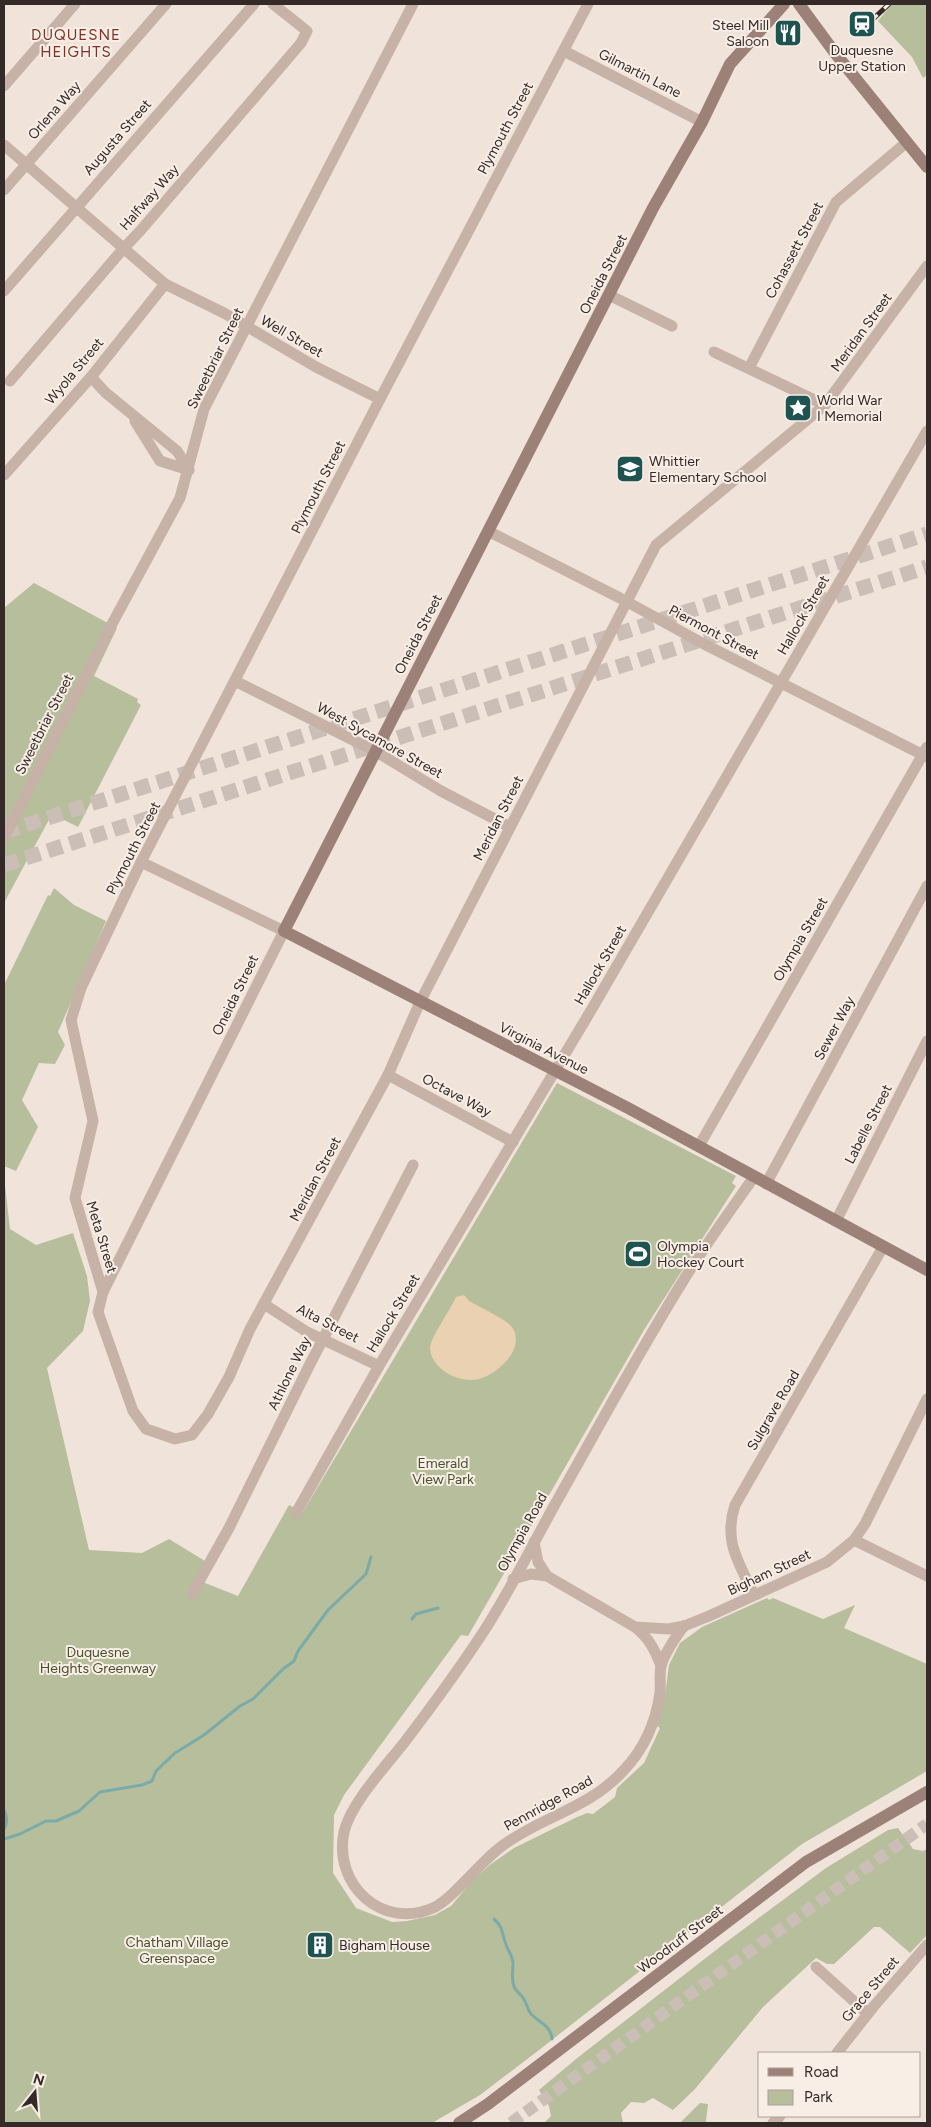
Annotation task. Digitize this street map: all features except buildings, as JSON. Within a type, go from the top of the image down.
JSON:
[{"type":"street","points":[[4,86],[75,4]]},
{"type":"street","name":"Orlena Way","points":[[4,190],[166,4]]},
{"type":"street","name":"Augusta Street","points":[[4,291],[254,4]]},
{"type":"street","name":"Halfway Way","points":[[10,381],[291,55],[307,31],[273,4]]},
{"type":"street","name":"Sweetbriar Street","points":[[4,838],[112,624],[180,498],[204,409],[413,4]]},
{"type":"street","name":"Plymouth Street","points":[[81,988],[141,862],[380,399],[588,4]]},
{"type":"street","name":"Oneida Street","points":[[103,1292],[375,751],[653,208],[702,122],[730,64],[784,4]]},
{"type":"street","points":[[799,4],[927,167]]},
{"type":"street","name":"Gilmartin Lane","points":[[564,51],[702,122]]},
{"type":"street","name":"Cohassett Street","points":[[749,368],[836,202],[907,142]]},
{"type":"street","name":"Well Street","points":[[4,146],[165,284],[210,306],[316,367],[380,399]]},
{"type":"street","name":"Meridan Street","points":[[175,1439],[192,1435],[199,1428],[229,1377],[242,1346],[264,1304],[388,1075],[420,1002],[656,545],[825,405],[927,266]]},
{"type":"street","name":"Wyola Street","points":[[4,475],[91,377],[165,284]]},
{"type":"street","points":[[610,295],[672,326]]},
{"type":"street","points":[[714,352],[825,405]]},
{"type":"street","points":[[91,377],[177,451],[189,470]]},
{"type":"street","points":[[129,411],[160,461],[189,470]]},
{"type":"street","name":"Hallock Street","points":[[296,1513],[379,1366],[513,1142],[927,431]]},
{"type":"street","name":"Piermont Street","points":[[488,530],[781,684],[926,753]]},
{"type":"street","name":"West Sycamore Street","points":[[235,681],[375,751],[441,791],[510,827]]},
{"type":"street","name":"Olympia Street","points":[[699,1146],[926,753]]},
{"type":"street","name":"Virginia Avenue","points":[[141,862],[284,931],[555,1070],[927,1270]]},
{"type":"street","name":"Sewer Way","points":[[766,1184],[927,886]]},
{"type":"street","name":"Meta Street","points":[[81,988],[71,1020],[93,1121],[75,1198],[103,1292],[98,1312],[134,1411],[146,1429],[175,1439]]},
{"type":"street","name":"Labelle Street","points":[[836,1221],[926,1046]]},
{"type":"street","name":"Octave Way","points":[[388,1075],[513,1142]]},
{"type":"street","name":"Athlone Way","points":[[192,1594],[229,1528],[322,1339],[413,1165]]},
{"type":"street","name":"Olympia Road","points":[[364,1898],[355,1889],[343,1862],[344,1833],[348,1820],[363,1795],[419,1724],[481,1637],[684,1278],[754,1177]]},
{"type":"street","name":"Sulgrave Road","points":[[754,1595],[731,1544],[730,1525],[734,1505],[884,1247]]},
{"type":"street","name":"Alta Street","points":[[264,1304],[295,1325],[379,1366]]},
{"type":"street","name":"Bigham Street","points":[[547,1576],[635,1627],[661,1629],[684,1626],[827,1562],[854,1540],[865,1524],[927,1399]]},
{"type":"street","points":[[854,1540],[927,1576]]},
{"type":"street","points":[[534,1542],[538,1562],[547,1576]]},
{"type":"street","points":[[513,1579],[531,1574],[547,1576]]},
{"type":"street","name":"Pennridge Road","points":[[364,1898],[375,1905],[396,1912],[413,1912],[433,1908],[442,1903],[481,1863],[501,1846],[529,1829],[594,1797],[614,1781],[639,1752],[655,1713],[660,1693],[662,1666],[670,1647],[684,1626]]},
{"type":"street","points":[[635,1627],[652,1645],[662,1666]]},
{"type":"street","name":"Woodruff Street","points":[[459,2123],[496,2098],[806,1862],[927,1792]]},
{"type":"street","name":"Grace Street","points":[[838,2052],[867,2014],[927,1945]]},
{"type":"street","points":[[816,1967],[867,2014]]},
{"type":"green space","points":[[892,4],[927,4],[927,75],[923,78],[912,57],[878,21]]},
{"type":"green space","points":[[34,583],[117,628],[94,676],[138,699],[137,702],[141,705],[78,827],[52,814],[4,903],[4,608]]},
{"type":"green space","points":[[54,888],[74,905],[106,921],[58,1032],[65,1045],[55,1064],[39,1063],[22,1100],[38,1127],[16,1171],[4,1166],[4,985],[48,895],[50,896]]},
{"type":"green space","name":"Chatham Village Greenspace","points":[[557,1083],[736,1176],[732,1183],[736,1186],[644,1330],[468,1636],[461,1635],[344,1795],[334,1815],[333,1873],[356,1908],[392,1922],[435,1915],[451,1906],[473,1880],[491,1864],[514,1848],[575,1818],[587,1813],[593,1814],[615,1797],[617,1788],[644,1763],[660,1728],[657,1726],[665,1695],[669,1665],[680,1643],[702,1627],[767,1598],[769,1600],[773,1598],[823,1619],[855,1605],[844,1628],[927,1664],[927,1771],[802,1844],[480,2095],[432,2123],[4,2123],[4,1176],[10,1229],[36,1245],[73,1233],[87,1276],[90,1301],[83,1331],[47,1368],[89,1550],[142,1553],[169,1539],[205,1561],[195,1579],[238,1596],[289,1505],[303,1512]]},
{"type":"green space","points":[[898,1828],[913,1849],[923,1851],[927,1849],[927,1935],[910,1953],[880,1927],[874,1927],[834,1964],[827,1964],[816,1958],[763,2007],[695,2089],[673,2110],[653,2098],[644,2103],[631,2102],[621,2113],[623,2123],[544,2123],[551,2116],[549,2106],[539,2090],[576,2059],[725,1943],[826,1868],[888,1830]]},
{"type":"green space","points":[[700,2103],[708,2104],[707,2123],[680,2123]]},
{"type":"sand","points":[[464,1295],[469,1301],[508,1323],[515,1334],[516,1343],[508,1359],[494,1372],[479,1379],[463,1379],[447,1373],[435,1362],[430,1348],[433,1338],[456,1297]]},
{"type":"waterway","points":[[4,1839],[20,1834],[46,1821],[56,1821],[79,1811],[100,1792],[142,1785],[152,1781],[156,1771],[175,1753],[204,1735],[240,1706],[253,1699],[283,1669],[294,1661],[298,1651],[328,1610],[366,1574],[371,1557]]},
{"type":"waterway","points":[[412,1619],[416,1614],[438,1608]]},
{"type":"waterway","points":[[4,1810],[7,1820],[4,1829]]},
{"type":"waterway","points":[[494,1919],[500,1927],[512,1958],[515,1988],[531,2014],[550,2031],[552,2039]]},
{"type":"tunnel","points":[[4,832],[927,534]]},
{"type":"tunnel","points":[[4,865],[927,567]]},
{"type":"tunnel","points":[[511,2123],[927,1824]]},
{"type":"railway","points":[[871,21],[889,4]]},
{"type":"place","name":"Duquesne Upper Station","points":[[862,24]]},
{"type":"place","name":"Steel Mill Saloon","points":[[788,33]]},
{"type":"place","name":"World War I Memorial","points":[[798,408]]},
{"type":"place","name":"Whittier Elementary School","points":[[630,469]]},
{"type":"place","name":"Olympia Hockey Court","points":[[638,1254]]},
{"type":"place","name":"Bigham House","points":[[320,1945]]},
{"type":"district","name":"DUQUESNE HEIGHTS","points":[[76,44]]},
{"type":"park label","name":"Emerald View Park","points":[[443,1472]]},
{"type":"park label","name":"Duquesne Heights Greenway","points":[[98,1660]]}]
